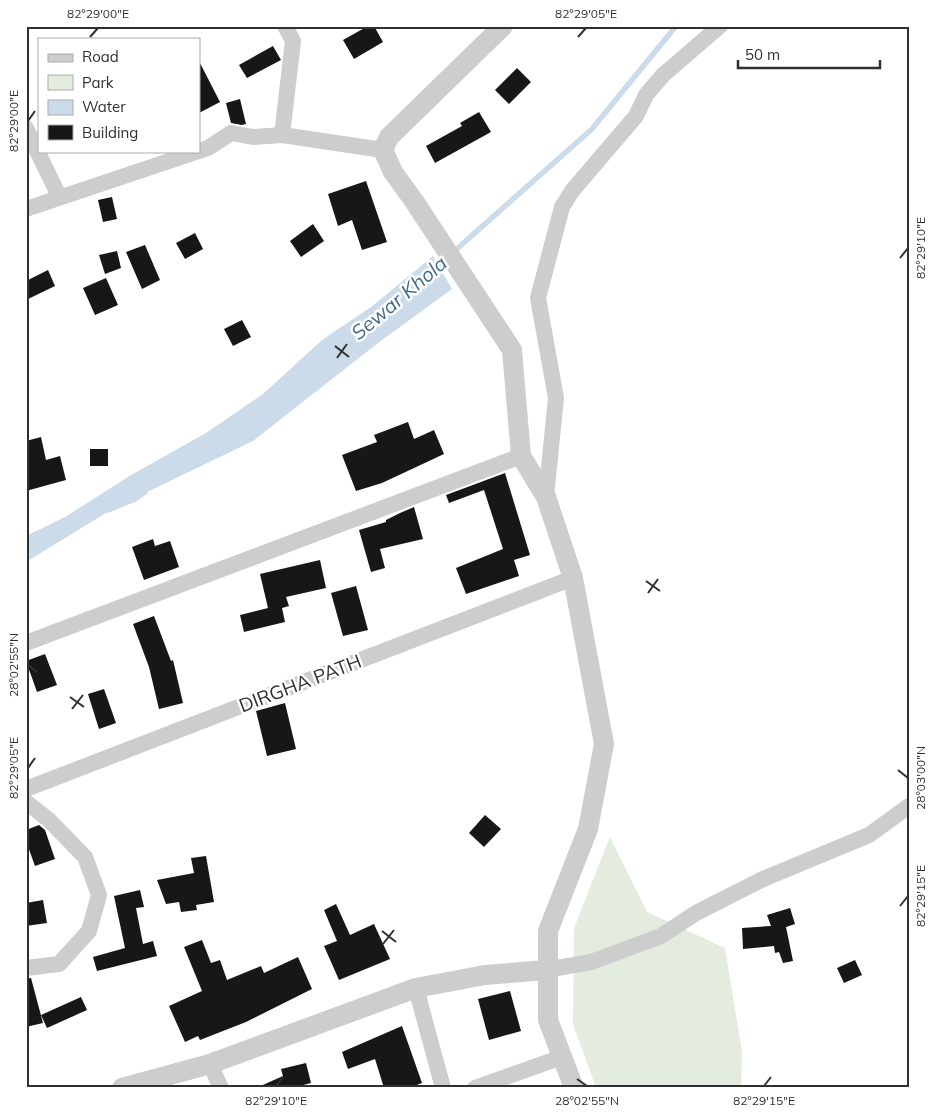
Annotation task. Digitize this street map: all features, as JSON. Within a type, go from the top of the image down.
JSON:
[{"type":"street","points":[[282,136],[293,42],[285,26]]},
{"type":"street","points":[[503,26],[389,137],[383,150],[393,172],[512,350],[521,456],[546,497],[573,578],[604,744],[588,829],[548,931],[546,970],[548,1020],[574,1088]]},
{"type":"street","points":[[546,497],[556,398],[538,298],[562,208],[572,192],[636,116],[646,95],[663,75],[720,26]]},
{"type":"street","points":[[26,128],[59,196]]},
{"type":"street","points":[[200,151],[208,148],[231,133],[253,137],[282,136],[383,150]]},
{"type":"street","points":[[26,208],[196,152]]},
{"type":"street","points":[[26,643],[521,456]]},
{"type":"street","name":"DIRGHA PATH","points":[[26,789],[573,578]]},
{"type":"street","points":[[26,802],[49,820],[85,857],[99,895],[89,931],[59,964],[26,968]]},
{"type":"street","points":[[122,1088],[210,1064],[416,988],[485,975],[546,970],[591,962],[661,936],[696,913],[764,879],[869,835],[909,806]]},
{"type":"street","points":[[416,988],[443,1088]]},
{"type":"street","points":[[475,1088],[562,1057]]},
{"type":"street","points":[[210,1064],[221,1088]]},
{"type":"green space","points":[[610,837],[647,912],[725,948],[742,1052],[741,1088],[596,1088],[573,1024],[574,928]]},
{"type":"water","points":[[433,256],[452,289],[378,343],[253,441],[114,508],[26,562],[26,536],[65,517],[131,475],[206,433],[263,394],[322,340],[371,307]]},
{"type":"building","points":[[368,26],[374,26],[383,42],[354,59],[343,40]]},
{"type":"building","points":[[273,46],[281,60],[247,78],[239,65]]},
{"type":"building","points":[[200,63],[220,102],[200,112]]},
{"type":"building","points":[[517,68],[531,82],[509,104],[495,90]]},
{"type":"building","points":[[240,99],[246,124],[242,125],[231,123],[226,103]]},
{"type":"building","points":[[479,112],[491,132],[435,163],[426,146],[462,126],[460,123]]},
{"type":"building","points":[[366,181],[387,242],[362,250],[352,220],[338,226],[328,194]]},
{"type":"building","points":[[112,197],[117,219],[103,222],[98,200]]},
{"type":"building","points":[[313,224],[324,241],[301,257],[290,241]]},
{"type":"building","points":[[195,233],[203,249],[185,259],[176,243]]},
{"type":"building","points":[[145,245],[160,280],[142,289],[126,252]]},
{"type":"building","points":[[117,251],[121,268],[105,274],[99,255]]},
{"type":"building","points":[[48,270],[55,286],[26,300],[26,281]]},
{"type":"building","points":[[106,278],[118,305],[95,315],[83,288]]},
{"type":"building","points":[[242,320],[251,337],[233,346],[224,329]]},
{"type":"building","points":[[408,422],[414,439],[434,430],[444,454],[382,483],[356,491],[342,455],[377,442],[374,435]]},
{"type":"building","points":[[41,437],[46,460],[60,456],[66,480],[26,491],[26,441]]},
{"type":"building","points":[[90,449],[108,449],[108,466],[90,466]]},
{"type":"building","points":[[505,473],[530,555],[514,560],[519,576],[466,594],[456,568],[503,549],[484,490],[449,503],[446,495]]},
{"type":"building","points":[[414,507],[423,539],[380,549],[385,568],[371,572],[359,530],[386,522],[386,520]]},
{"type":"building","points":[[153,539],[155,546],[170,541],[179,567],[144,580],[132,547]]},
{"type":"building","points":[[320,560],[326,588],[286,597],[289,606],[282,608],[285,622],[244,632],[240,615],[268,608],[260,574]]},
{"type":"building","points":[[356,586],[368,630],[343,636],[331,593]]},
{"type":"building","points":[[154,616],[171,661],[173,660],[183,703],[159,709],[149,667],[133,624]]},
{"type":"building","points":[[45,654],[57,685],[37,692],[26,661]]},
{"type":"building","points":[[104,689],[116,723],[99,729],[88,694]]},
{"type":"building","points":[[285,703],[296,749],[267,756],[256,711]]},
{"type":"building","points":[[485,815],[501,829],[484,847],[469,833]]},
{"type":"building","points":[[39,825],[45,830],[55,859],[35,866],[26,841],[26,830]]},
{"type":"building","points":[[206,856],[214,902],[196,905],[197,910],[181,912],[179,902],[166,904],[157,880],[194,873],[191,858]]},
{"type":"building","points":[[140,890],[144,907],[136,908],[143,944],[153,941],[157,956],[97,971],[93,957],[125,948],[114,896]]},
{"type":"building","points":[[43,900],[47,923],[26,926],[26,903]]},
{"type":"building","points":[[336,904],[350,935],[374,924],[390,959],[339,980],[324,946],[337,941],[324,910]]},
{"type":"building","points":[[790,908],[795,924],[786,927],[793,961],[783,963],[779,952],[775,953],[774,946],[743,949],[742,928],[771,926],[767,915]]},
{"type":"building","points":[[202,940],[211,963],[220,960],[227,980],[261,966],[264,973],[298,957],[312,989],[246,1022],[200,1040],[198,1036],[185,1042],[169,1006],[202,991],[184,947]]},
{"type":"building","points":[[855,960],[862,975],[844,983],[837,968]]},
{"type":"building","points":[[31,978],[43,1023],[26,1027],[26,979]]},
{"type":"building","points":[[510,991],[521,1031],[489,1040],[478,999]]},
{"type":"building","points":[[81,997],[87,1010],[47,1028],[41,1015]]},
{"type":"building","points":[[402,1026],[422,1083],[409,1088],[384,1088],[375,1059],[348,1069],[342,1052]]},
{"type":"building","points":[[306,1063],[311,1083],[292,1088],[256,1088],[283,1076],[281,1069]]},
{"type":"waterway","name":"Sewar Khola","points":[[433,270],[592,129],[676,26]]},
{"type":"waterway","name":"Sewar Khola","points":[[108,510],[135,499],[145,492]]}]
